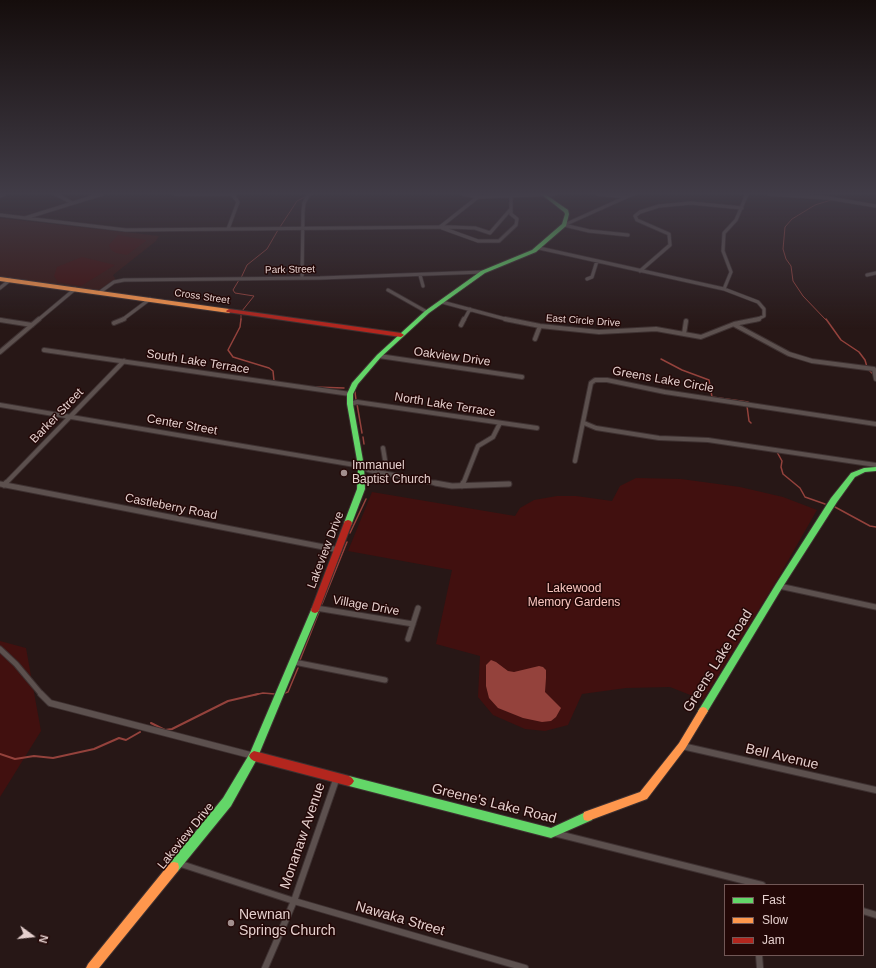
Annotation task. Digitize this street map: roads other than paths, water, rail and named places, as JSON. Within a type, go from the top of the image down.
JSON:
[{"type":"street","points":[[302,278],[303,239]]},
{"type":"street","points":[[475,239],[499,241],[503,239]]},
{"type":"street","name":"Lakeview Drive","points":[[92,968],[227,802],[254,756],[316,608],[361,489],[361,466],[350,404],[350,394],[360,376],[426,312],[483,272],[520,258],[539,248],[549,239]]},
{"type":"street","points":[[640,271],[670,245],[669,239]]},
{"type":"street","points":[[539,248],[724,289],[731,272],[723,251],[724,239]]},
{"type":"street","points":[[587,279],[592,277],[597,261]]},
{"type":"street","name":"Park Street","points":[[100,292],[114,282],[124,280],[302,278],[483,272]]},
{"type":"street","points":[[867,275],[876,273]]},
{"type":"street","points":[[420,275],[423,286]]},
{"type":"street","name":"Cross Street","points":[[0,279],[401,335]]},
{"type":"street","points":[[0,288],[10,280]]},
{"type":"street","points":[[0,352],[75,289]]},
{"type":"street","name":"East Circle Drive","points":[[442,302],[540,326],[600,332],[656,330],[701,337],[734,324],[758,320],[764,316],[764,309],[762,305],[724,289]]},
{"type":"street","points":[[388,290],[426,312]]},
{"type":"street","points":[[114,324],[123,320],[150,299]]},
{"type":"street","points":[[461,325],[470,309]]},
{"type":"street","points":[[0,320],[32,325]]},
{"type":"street","points":[[684,334],[686,321]]},
{"type":"street","points":[[734,324],[790,354],[812,362],[874,369],[876,379]]},
{"type":"street","points":[[535,339],[540,326]]},
{"type":"street","name":"South Lake Terrace","points":[[44,350],[350,394]]},
{"type":"street","name":"Oakview Drive","points":[[379,356],[522,377]]},
{"type":"street","name":"Barker Street","points":[[2,485],[124,361]]},
{"type":"street","name":"Greens Lake Circle","points":[[584,423],[591,383],[595,380],[607,380],[665,392],[876,424]]},
{"type":"street","name":"North Lake Terrace","points":[[350,404],[357,402],[537,428]]},
{"type":"street","name":"Center Street","points":[[0,404],[361,466],[368,470],[452,486],[509,484]]},
{"type":"street","points":[[462,486],[478,446],[493,437],[500,423]]},
{"type":"street","points":[[575,461],[584,423],[596,428],[659,438],[708,440],[876,465]]},
{"type":"street","points":[[380,472],[386,466],[384,448]]},
{"type":"street","name":"Greens Lake Road","points":[[551,833],[600,810],[643,796],[654,784],[682,746],[779,586],[834,500],[853,474],[864,470],[876,469]]},
{"type":"street","name":"Castleberry Road","points":[[2,485],[339,550]]},
{"type":"street","points":[[779,586],[876,607]]},
{"type":"street","name":"Village Drive","points":[[316,608],[413,624]]},
{"type":"street","name":"Village Drive","points":[[408,639],[418,608]]},
{"type":"street","points":[[0,649],[16,664],[50,703],[254,756]]},
{"type":"street","points":[[294,662],[385,680]]},
{"type":"street","name":"Bell Avenue","points":[[682,746],[876,790]]},
{"type":"street","name":"Greene's Lake Road","points":[[254,756],[551,833],[758,884]]},
{"type":"street","name":"Monanaw Avenue","points":[[265,968],[294,902],[337,777]]},
{"type":"street","name":"Nawaka Street","points":[[177,862],[294,902],[525,968]]},
{"type":"street","points":[[864,912],[876,915]]},
{"type":"street","points":[[760,956],[760,968]]},
{"type":"waterway","points":[[241,278],[247,265],[267,249],[273,239]]},
{"type":"waterway","points":[[784,239],[783,249],[786,259],[791,266],[793,281],[803,296],[826,320]]},
{"type":"waterway","points":[[239,280],[233,290],[235,293],[254,296],[242,311]]},
{"type":"waterway","points":[[241,314],[241,319]]},
{"type":"waterway","points":[[241,319],[240,327],[228,350],[233,357],[269,368],[273,371],[274,381],[277,382]]},
{"type":"waterway","points":[[826,319],[841,340],[859,352],[865,360],[867,367]]},
{"type":"waterway","points":[[661,359],[682,370],[709,380],[712,397],[748,402]]},
{"type":"waterway","points":[[868,369],[873,374]]},
{"type":"waterway","points":[[314,387],[344,388]]},
{"type":"waterway","points":[[355,392],[356,400]]},
{"type":"waterway","points":[[357,404],[362,433]]},
{"type":"waterway","points":[[747,406],[749,421],[751,423]]},
{"type":"waterway","points":[[363,437],[364,444]]},
{"type":"waterway","points":[[777,452],[782,461],[781,467],[783,474],[800,488],[805,497],[825,504]]},
{"type":"waterway","points":[[350,533],[366,499]]},
{"type":"waterway","points":[[835,507],[870,526],[876,527]]},
{"type":"waterway","points":[[322,604],[347,542]]},
{"type":"waterway","points":[[300,660],[319,612]]},
{"type":"waterway","points":[[285,693],[288,692],[298,668]]},
{"type":"waterway","points":[[254,695],[263,693],[275,694]]},
{"type":"waterway","points":[[151,723],[165,730],[172,729],[228,701],[258,694]]},
{"type":"waterway","points":[[0,754],[15,759],[34,756],[53,758],[94,749],[119,738],[126,740],[140,732]]},
{"type":"place","name":"Immanuel Baptist Church","points":[[344,473]]},
{"type":"place","name":"Newnan Springs Church","points":[[231,923]]},
{"type":"park label","name":"Lakewood Memory Gardens","points":[[574,596]]}]
